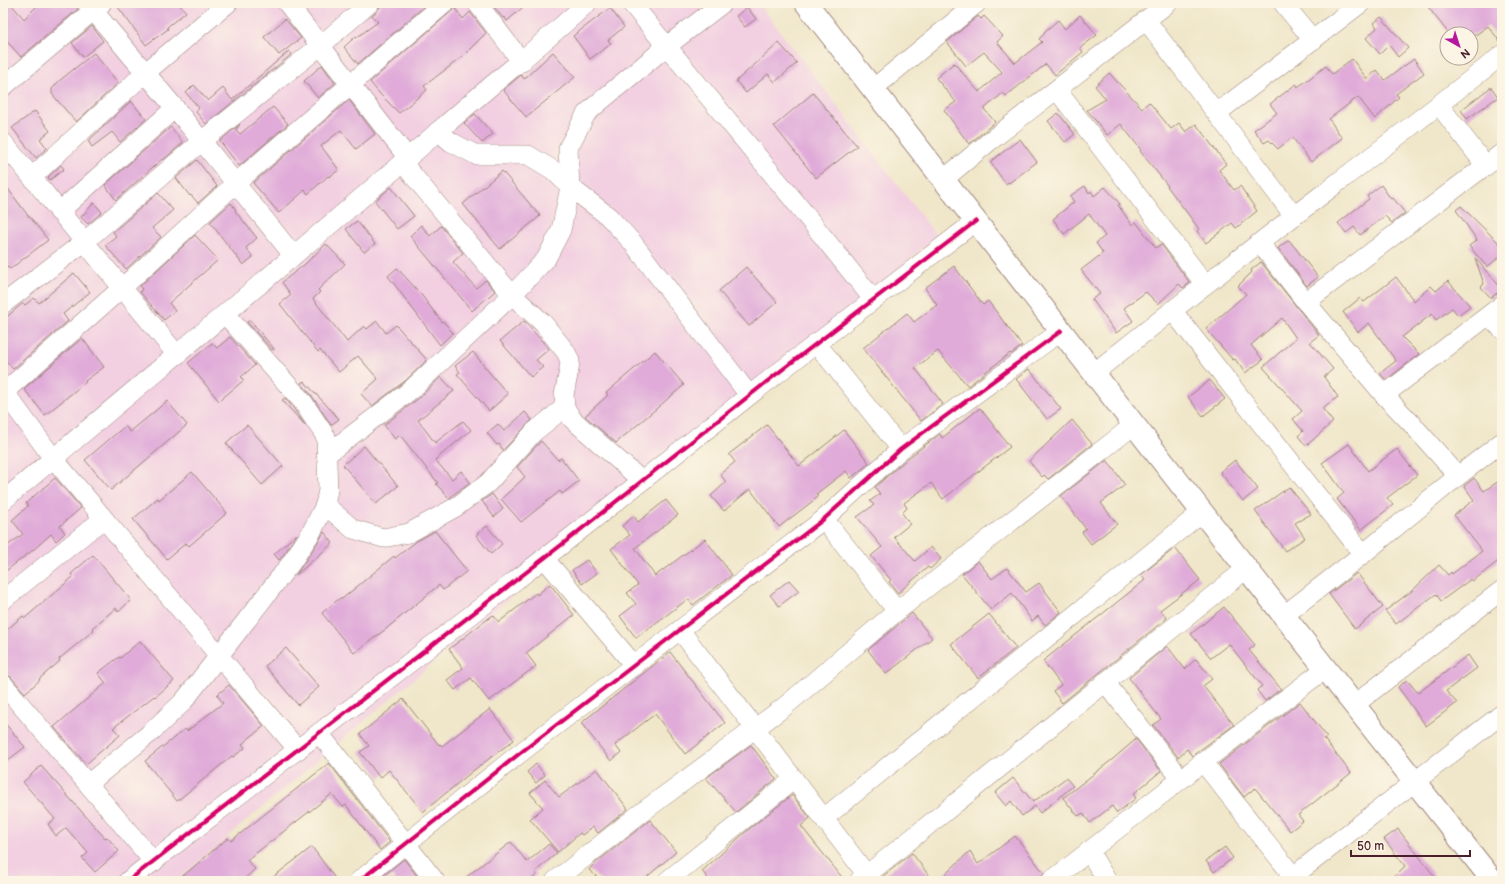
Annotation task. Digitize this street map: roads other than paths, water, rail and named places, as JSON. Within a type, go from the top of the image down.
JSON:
[{"type":"highway","points":[[806,3],[874,88],[1246,569],[1493,881]]},
{"type":"street","points":[[32,177],[145,73],[228,3]]},
{"type":"street","points":[[287,3],[405,160],[512,295],[543,323],[566,352],[570,361],[570,370],[564,395],[565,407],[572,419],[642,481]]},
{"type":"street","points":[[3,304],[84,242],[202,141],[320,46],[370,3]]},
{"type":"street","points":[[298,750],[53,458],[3,392],[123,287],[236,183],[349,84],[445,3]]},
{"type":"street","points":[[477,3],[522,62]]},
{"type":"street","points":[[3,501],[177,355],[438,131],[522,62],[587,3]]},
{"type":"street","points":[[631,3],[873,299]]},
{"type":"street","points":[[326,456],[412,389],[512,295],[546,259],[560,230],[570,187],[568,148],[586,114],[667,46],[723,3]]},
{"type":"street","points":[[874,88],[977,3]]},
{"type":"street","points":[[944,179],[990,141],[1168,3]]},
{"type":"street","points":[[1283,3],[1312,40]]},
{"type":"street","points":[[1217,113],[1361,3]]},
{"type":"street","points":[[3,86],[94,5],[145,73],[176,108],[293,255]]},
{"type":"street","points":[[1146,20],[1294,216]]},
{"type":"street","points":[[1094,373],[1172,310],[1502,55]]},
{"type":"street","points":[[1057,90],[1206,284]]},
{"type":"street","points":[[1439,105],[1486,166]]},
{"type":"street","points":[[59,212],[176,108]]},
{"type":"street","points":[[438,131],[451,142],[476,155],[528,155],[553,170],[570,187],[608,216],[633,243],[749,395]]},
{"type":"street","points":[[6,152],[32,177],[177,355]]},
{"type":"street","points":[[1306,302],[1502,154]]},
{"type":"street","points":[[128,881],[544,558],[749,395],[976,221]]},
{"type":"street","points":[[1260,243],[1306,302],[1384,395],[1458,476]]},
{"type":"street","points":[[1172,310],[1363,554]]},
{"type":"street","points":[[1384,395],[1495,310],[1502,329]]},
{"type":"street","points":[[88,783],[149,734],[183,702],[220,657],[291,564],[311,533],[325,505],[328,490],[326,437],[303,402],[225,314]]},
{"type":"street","points":[[359,881],[634,665],[824,519],[901,448],[1061,331]]},
{"type":"street","points":[[816,343],[901,448]]},
{"type":"street","points":[[325,505],[353,528],[383,538],[409,533],[456,507],[488,483],[534,432],[565,407]]},
{"type":"street","points":[[555,881],[637,816],[784,707],[897,611],[1134,425]]},
{"type":"street","points":[[1283,616],[1363,554],[1502,442]]},
{"type":"street","points":[[824,818],[1202,512]]},
{"type":"street","points":[[3,600],[104,519]]},
{"type":"street","points":[[824,519],[897,611]]},
{"type":"street","points":[[544,558],[634,665]]},
{"type":"street","points":[[680,630],[824,818],[863,878],[1246,569]]},
{"type":"street","points":[[1354,705],[1502,590]]},
{"type":"street","points":[[1051,881],[1325,669]]},
{"type":"street","points":[[1105,682],[1181,779]]},
{"type":"street","points":[[3,684],[154,862]]},
{"type":"street","points":[[1203,762],[1290,879],[1502,714]]},
{"type":"street","points":[[319,734],[434,881]]},
{"type":"street","points":[[667,881],[794,779]]},
{"type":"street","points":[[1089,851],[1107,881]]}]
